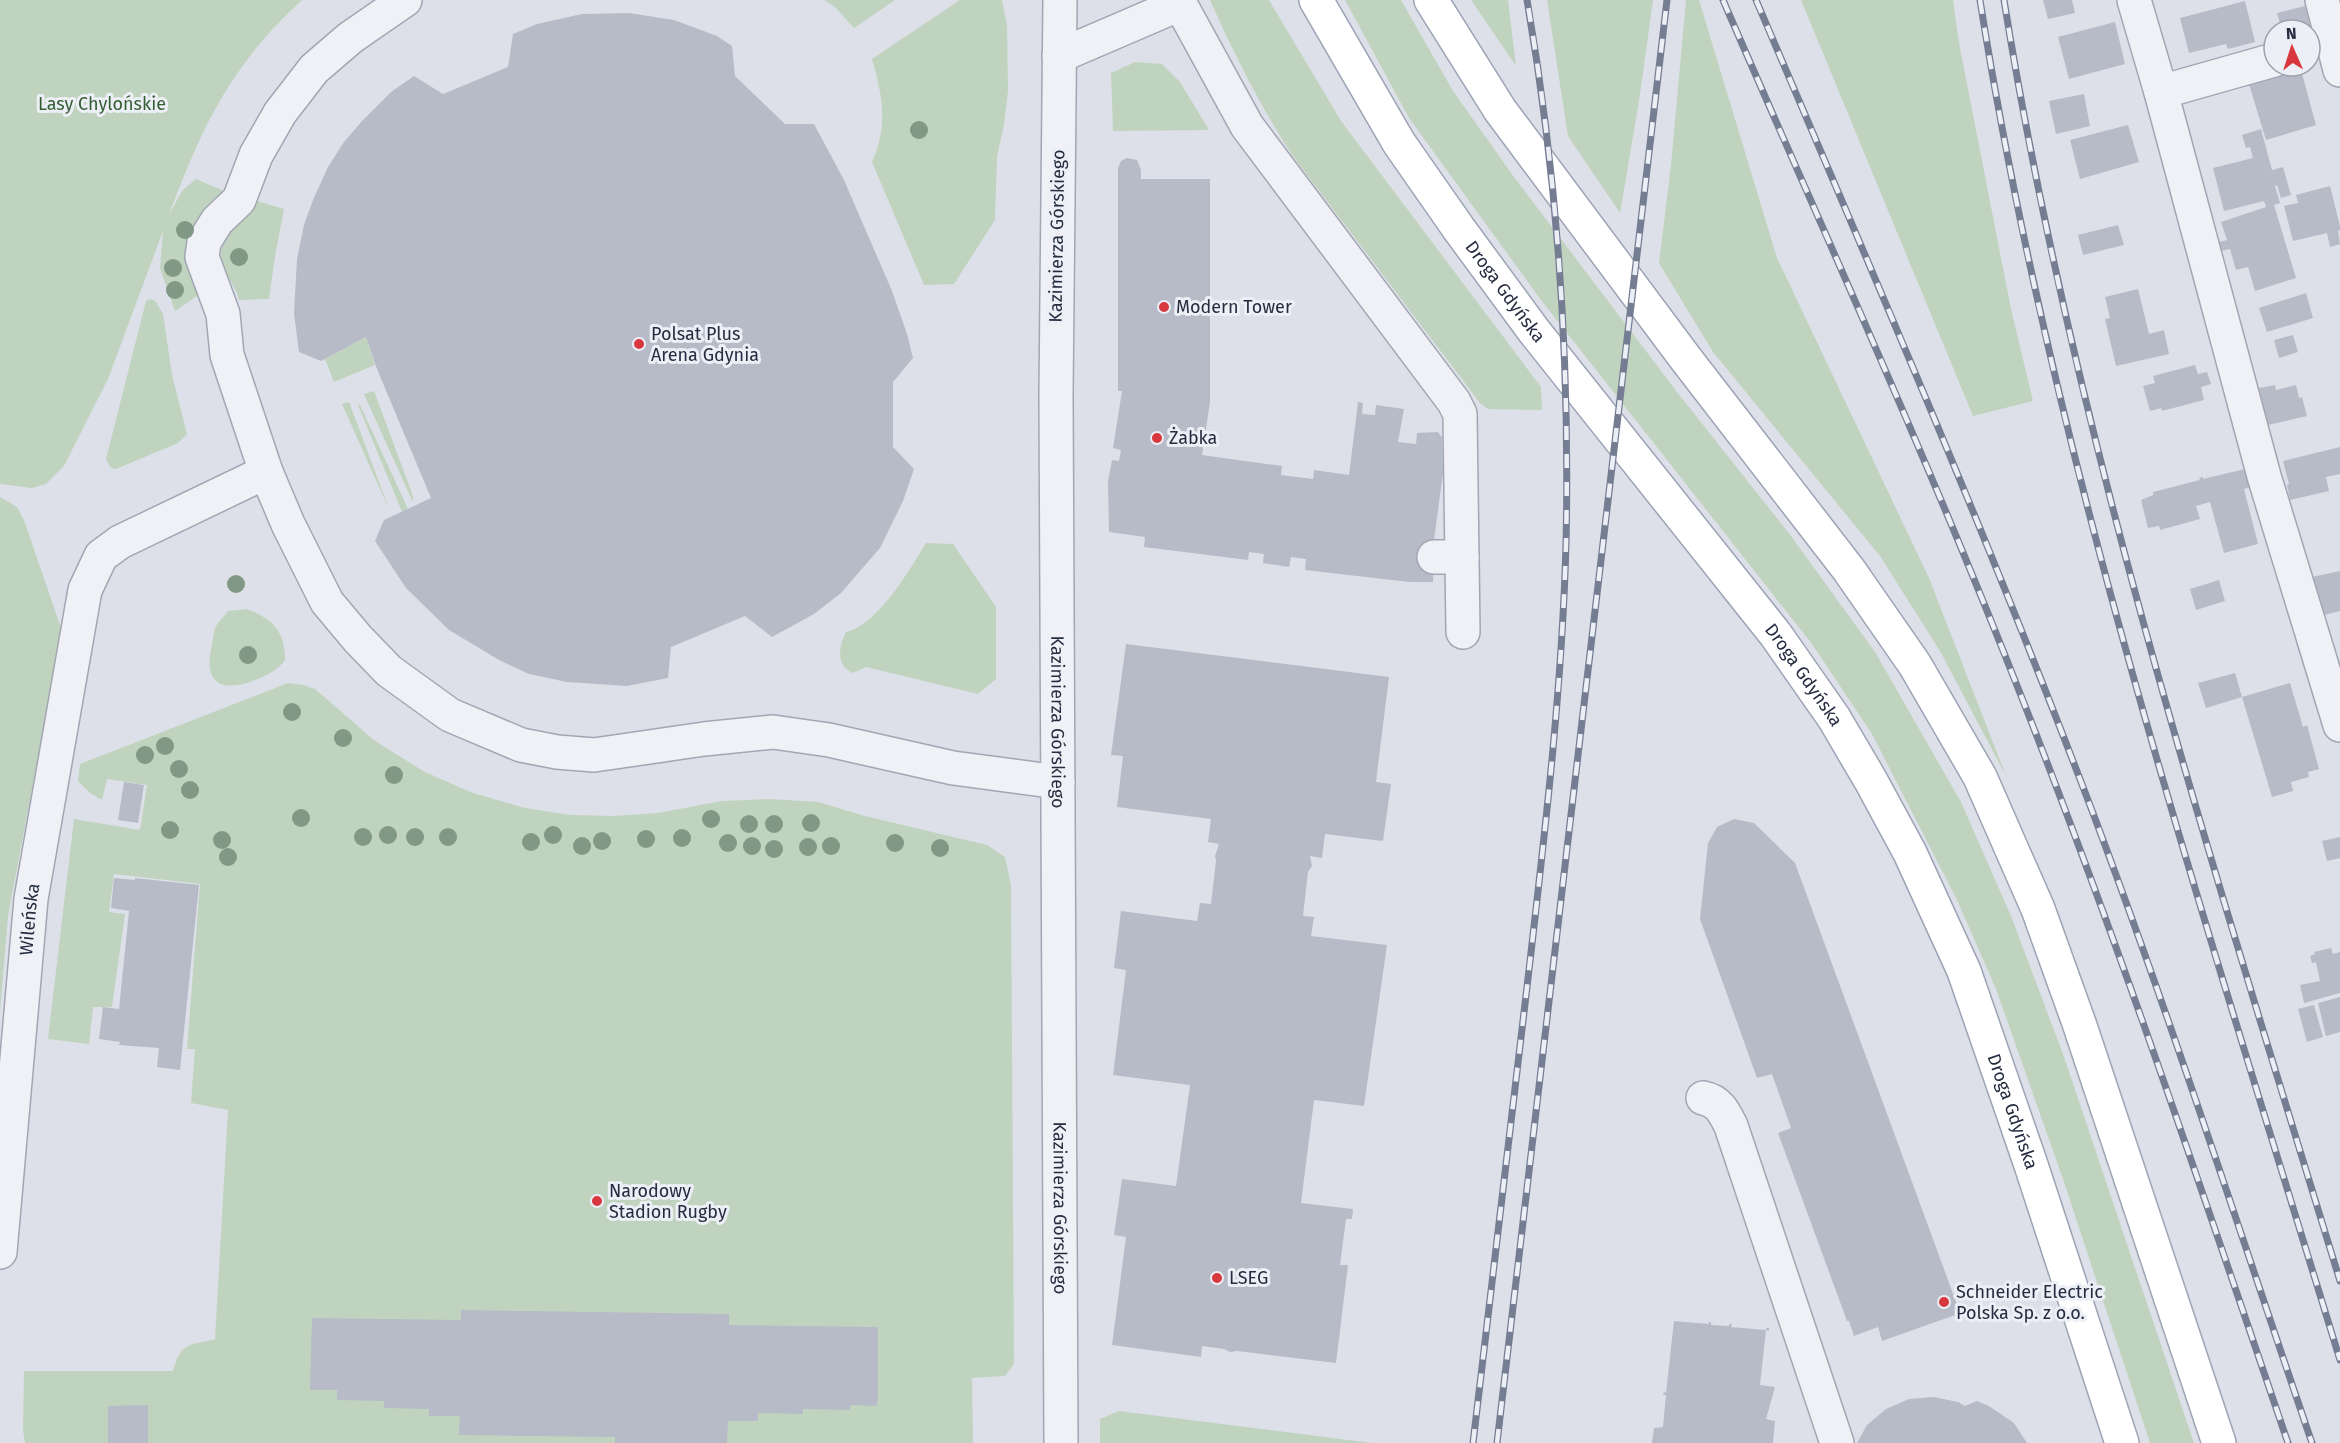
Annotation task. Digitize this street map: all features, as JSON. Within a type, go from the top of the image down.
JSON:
[{"type":"main road","name":"Droga Gdyńska","points":[[1316,0],[1399,143],[1459,230],[1534,331],[1776,635],[1834,718],[1872,781],[1910,853],[1964,971],[2030,1162],[2122,1443]]},
{"type":"main road","points":[[1431,0],[1500,110],[1686,359],[1849,570],[1909,655],[1980,777],[2038,909],[2079,1023],[2219,1443]]},
{"type":"street","points":[[405,0],[350,38],[315,69],[280,113],[256,155],[238,200],[217,221],[204,242],[202,257],[223,315],[227,355],[248,423],[266,472],[327,602],[389,671],[450,715],[521,745],[558,752],[594,755],[704,739],[773,732],[829,740],[953,768],[1058,782]]},
{"type":"street","name":"Kazimierza Górskiego","points":[[1060,0],[1056,395],[1061,1443]]},
{"type":"street","points":[[2134,0],[2161,92],[2264,476],[2340,725]]},
{"type":"street","points":[[2322,0],[2328,54]]},
{"type":"street","points":[[1059,56],[1179,2],[1247,126],[1454,402],[1460,414],[1448,557],[1463,632]]},
{"type":"street","points":[[2161,92],[2262,63]]},
{"type":"street","name":"Wileńska","points":[[0,1252],[31,899],[85,590],[101,556],[120,542],[266,472]]},
{"type":"street","points":[[1703,1098],[1713,1100],[1724,1110],[1731,1126],[1832,1434]]},
{"type":"green space","name":"Lasy Chylońskie","points":[[0,0],[302,0],[256,48],[221,98],[194,153],[169,215],[182,191],[196,179],[224,191],[200,217],[191,238],[192,261],[200,294],[175,311],[160,268],[163,231],[108,379],[64,466],[46,484],[32,488],[0,484]]},
{"type":"green space","points":[[824,0],[895,0],[854,28],[835,7]]},
{"type":"green space","points":[[960,0],[1002,0],[1007,25],[1008,91],[997,156],[995,220],[954,284],[924,285],[872,162],[880,136],[882,111],[872,59]]},
{"type":"green space","points":[[1210,0],[1269,0],[1341,121],[1541,387],[1542,410],[1488,409],[1480,403],[1292,155],[1248,79]]},
{"type":"green space","points":[[1345,0],[1401,0],[1453,91],[1514,177],[1677,392],[1791,536],[1875,652],[1961,802],[2011,916],[2063,1054],[2194,1443],[2150,1443],[2064,1182],[1996,989],[1957,900],[1872,734],[1812,644],[1541,300],[1409,118]]},
{"type":"green space","points":[[1471,0],[1508,0],[1516,66]]},
{"type":"green space","points":[[1547,0],[1653,0],[1620,213],[1568,136]]},
{"type":"green space","points":[[1686,0],[1699,0],[1777,258],[1929,578],[2006,776],[1940,651],[1880,556],[1713,352],[1659,263],[1671,165]]},
{"type":"green space","points":[[1801,0],[1953,0],[1959,43],[2011,309],[2033,401],[1973,416]]},
{"type":"green space","points":[[1135,62],[1162,64],[1180,82],[1209,130],[1113,131],[1111,73]]},
{"type":"green space","points":[[257,201],[284,209],[269,299],[239,300],[222,263],[221,249],[229,234],[248,215]]},
{"type":"green space","points":[[151,299],[156,302],[163,314],[172,375],[187,434],[178,443],[116,469],[111,468],[106,459],[146,301]]},
{"type":"green space","points":[[366,337],[375,365],[334,382],[325,359]]},
{"type":"green space","points":[[374,391],[414,499],[412,500],[364,394]]},
{"type":"green space","points":[[349,402],[389,509],[342,404]]},
{"type":"green space","points":[[358,405],[360,405],[408,509],[402,512]]},
{"type":"green space","points":[[0,497],[17,507],[24,520],[62,631],[8,916],[0,1011]]},
{"type":"green space","points":[[926,543],[953,544],[996,607],[996,679],[978,694],[866,667],[853,673],[843,666],[841,661],[840,649],[846,632],[870,619],[881,608],[902,581]]},
{"type":"green space","points":[[247,609],[264,617],[276,627],[283,641],[285,660],[275,670],[244,684],[219,683],[211,671],[210,661],[214,631],[228,611]]},
{"type":"green space","name":"Narodowy Stadion Rugby","points":[[288,683],[315,689],[375,741],[423,771],[470,792],[525,808],[571,815],[613,816],[658,813],[722,801],[769,799],[818,802],[865,816],[987,845],[1005,857],[1011,885],[1014,1364],[1005,1376],[972,1378],[973,1443],[25,1443],[23,1430],[24,1371],[173,1371],[176,1361],[187,1346],[215,1339],[228,1110],[191,1103],[195,1049],[187,1049],[200,884],[114,874],[109,912],[125,914],[112,1007],[93,1007],[89,1044],[48,1039],[74,819],[140,830],[147,785],[107,779],[102,800],[90,793],[78,781],[80,764]]},
{"type":"green space","points":[[1119,1411],[1372,1443],[1100,1443],[1100,1419]]},
{"type":"building","points":[[2043,0],[2072,0],[2075,13],[2048,19]]},
{"type":"building","points":[[2245,1],[2255,42],[2228,49],[2226,44],[2189,53],[2180,18]]},
{"type":"building","points":[[2305,6],[2308,18],[2278,18],[2277,13]]},
{"type":"building","name":"Polsat Plus Arena Gdynia","points":[[629,13],[674,20],[717,36],[732,46],[735,76],[785,124],[814,124],[844,180],[892,291],[907,334],[913,358],[893,382],[893,447],[914,469],[903,501],[880,548],[841,593],[814,614],[772,637],[745,616],[671,647],[668,678],[627,686],[567,682],[529,674],[499,660],[449,630],[406,588],[375,541],[384,520],[431,498],[366,337],[321,361],[299,352],[294,313],[297,259],[304,225],[313,200],[328,167],[344,142],[391,92],[414,76],[443,94],[508,67],[513,34],[537,24],[582,14]]},
{"type":"building","points":[[2115,22],[2125,64],[2069,79],[2058,37]]},
{"type":"building","points":[[2262,77],[2303,78],[2316,125],[2266,140],[2248,81]]},
{"type":"building","points":[[2084,94],[2090,126],[2056,134],[2049,101]]},
{"type":"building","points":[[2128,125],[2139,162],[2080,179],[2070,140]]},
{"type":"building","points":[[2261,129],[2272,170],[2283,167],[2291,195],[2281,198],[2277,185],[2275,186],[2280,203],[2274,205],[2296,278],[2255,291],[2248,267],[2236,270],[2230,249],[2221,251],[2219,242],[2227,240],[2221,222],[2266,207],[2264,201],[2224,211],[2213,168],[2253,158],[2250,147],[2246,148],[2242,135]]},
{"type":"building","name":"Modern Tower","points":[[1127,158],[1137,160],[1141,170],[1141,179],[1210,179],[1210,402],[1202,455],[1282,466],[1281,475],[1313,479],[1314,470],[1349,475],[1358,402],[1363,403],[1362,414],[1375,415],[1376,405],[1404,409],[1398,442],[1416,444],[1417,433],[1438,432],[1442,437],[1443,473],[1434,540],[1433,582],[1409,582],[1305,570],[1306,559],[1291,557],[1289,567],[1263,563],[1264,554],[1249,552],[1248,560],[1144,547],[1145,537],[1109,532],[1108,481],[1112,460],[1119,461],[1121,450],[1113,448],[1122,391],[1118,391],[1118,168],[1121,161]]},
{"type":"building","points":[[2330,186],[2340,226],[2338,231],[2340,244],[2330,247],[2327,233],[2293,241],[2284,206],[2298,203],[2296,195]]},
{"type":"building","points":[[2118,225],[2124,245],[2083,255],[2078,235]]},
{"type":"building","points":[[2138,289],[2149,334],[2164,330],[2169,354],[2116,366],[2105,319],[2110,318],[2105,297]]},
{"type":"building","points":[[2306,293],[2313,318],[2267,332],[2259,308]]},
{"type":"building","points":[[2293,335],[2298,352],[2279,358],[2274,340]]},
{"type":"building","points":[[2195,365],[2198,374],[2207,372],[2211,384],[2201,387],[2204,400],[2162,411],[2161,408],[2150,411],[2143,386],[2155,383],[2153,376]]},
{"type":"building","points":[[2275,385],[2276,390],[2296,385],[2307,416],[2268,425],[2259,388]]},
{"type":"building","points":[[2340,447],[2340,474],[2326,477],[2329,491],[2290,500],[2287,485],[2289,484],[2283,461]]},
{"type":"building","points":[[2249,468],[2254,486],[2244,489],[2258,544],[2224,553],[2210,502],[2196,506],[2200,519],[2160,530],[2159,526],[2148,528],[2141,500],[2153,495],[2153,492],[2200,480],[2199,478],[2203,477],[2203,479]]},
{"type":"building","points":[[2340,571],[2340,611],[2321,616],[2312,577]]},
{"type":"building","points":[[2219,580],[2225,601],[2196,610],[2190,589]]},
{"type":"building","points":[[1126,644],[1389,677],[1376,782],[1391,784],[1383,841],[1325,834],[1322,858],[1310,856],[1312,866],[1308,872],[1303,916],[1314,917],[1311,936],[1387,945],[1364,1106],[1314,1100],[1301,1203],[1353,1209],[1352,1219],[1346,1219],[1340,1265],[1348,1265],[1336,1363],[1230,1352],[1202,1346],[1201,1357],[1112,1345],[1126,1237],[1114,1235],[1122,1179],[1176,1186],[1190,1085],[1113,1075],[1126,970],[1114,968],[1121,911],[1197,921],[1200,903],[1211,904],[1215,856],[1219,844],[1208,842],[1211,819],[1117,807],[1123,756],[1111,755]]},
{"type":"building","points":[[2235,673],[2242,697],[2206,708],[2198,683]]},
{"type":"building","points":[[2290,683],[2303,727],[2307,725],[2319,769],[2308,772],[2309,777],[2291,782],[2293,791],[2272,797],[2242,697]]},
{"type":"building","points":[[124,782],[144,785],[138,823],[118,820]]},
{"type":"building","points":[[1734,819],[1754,823],[1795,863],[1959,1310],[1971,1306],[1975,1308],[1882,1341],[1878,1327],[1854,1336],[1778,1133],[1791,1128],[1772,1074],[1757,1078],[1700,919],[1708,843],[1717,827]]},
{"type":"building","points":[[2340,837],[2340,858],[2327,861],[2322,841]]},
{"type":"building","points":[[114,878],[199,885],[180,1070],[157,1067],[159,1048],[119,1045],[120,1042],[99,1039],[103,1007],[119,1009],[129,911],[111,908]]},
{"type":"building","points":[[2331,948],[2333,954],[2340,952],[2340,993],[2304,1003],[2300,985],[2320,981],[2316,962],[2312,963],[2310,956],[2315,954],[2314,952]]},
{"type":"building","points":[[2340,997],[2340,1032],[2326,1036],[2318,1003]]},
{"type":"building","points":[[2314,1005],[2323,1037],[2307,1042],[2298,1009]]},
{"type":"building","points":[[461,1310],[729,1314],[729,1325],[878,1327],[878,1399],[876,1406],[850,1405],[850,1410],[803,1409],[803,1414],[758,1413],[758,1421],[728,1421],[727,1443],[615,1443],[615,1437],[459,1435],[460,1416],[429,1416],[429,1409],[384,1408],[384,1401],[337,1400],[337,1390],[310,1390],[312,1318],[461,1320]]},
{"type":"building","points":[[1674,1321],[1709,1324],[1711,1322],[1711,1325],[1729,1326],[1732,1324],[1731,1327],[1766,1330],[1760,1385],[1775,1387],[1766,1419],[1775,1421],[1773,1443],[1652,1443],[1654,1428],[1663,1427],[1666,1395],[1663,1395],[1664,1392],[1666,1393]]},
{"type":"building","points":[[1934,1397],[1958,1402],[1965,1406],[1977,1401],[1989,1406],[2014,1423],[2027,1443],[1857,1443],[1867,1425],[1886,1409],[1909,1399]]},
{"type":"building","points":[[148,1405],[148,1443],[108,1443],[108,1406]]},
{"type":"railway","points":[[1473,1443],[1546,821],[1564,599],[1567,476],[1560,271],[1547,135],[1527,0]]},
{"type":"railway","points":[[1497,1443],[1667,0]]},
{"type":"railway","points":[[1723,0],[1907,419],[2012,673],[2121,960],[2288,1443]]},
{"type":"railway","points":[[1756,0],[1958,474],[2073,761],[2166,1015],[2312,1443]]},
{"type":"railway","points":[[1980,0],[2011,173],[2048,345],[2090,516],[2185,855],[2340,1360]]},
{"type":"railway","points":[[2004,0],[2033,163],[2068,325],[2107,486],[2195,805],[2340,1281]]},
{"type":"place","name":"Modern Tower","points":[[1164,307]]},
{"type":"place","name":"Polsat Plus Arena Gdynia","points":[[639,344]]},
{"type":"place","name":"Żabka","points":[[1157,438]]},
{"type":"place","name":"Narodowy Stadion Rugby","points":[[597,1201]]},
{"type":"place","name":"LSEG","points":[[1217,1278]]},
{"type":"place","name":"Schneider Electric Polska Sp. z o.o.","points":[[1944,1302]]}]
